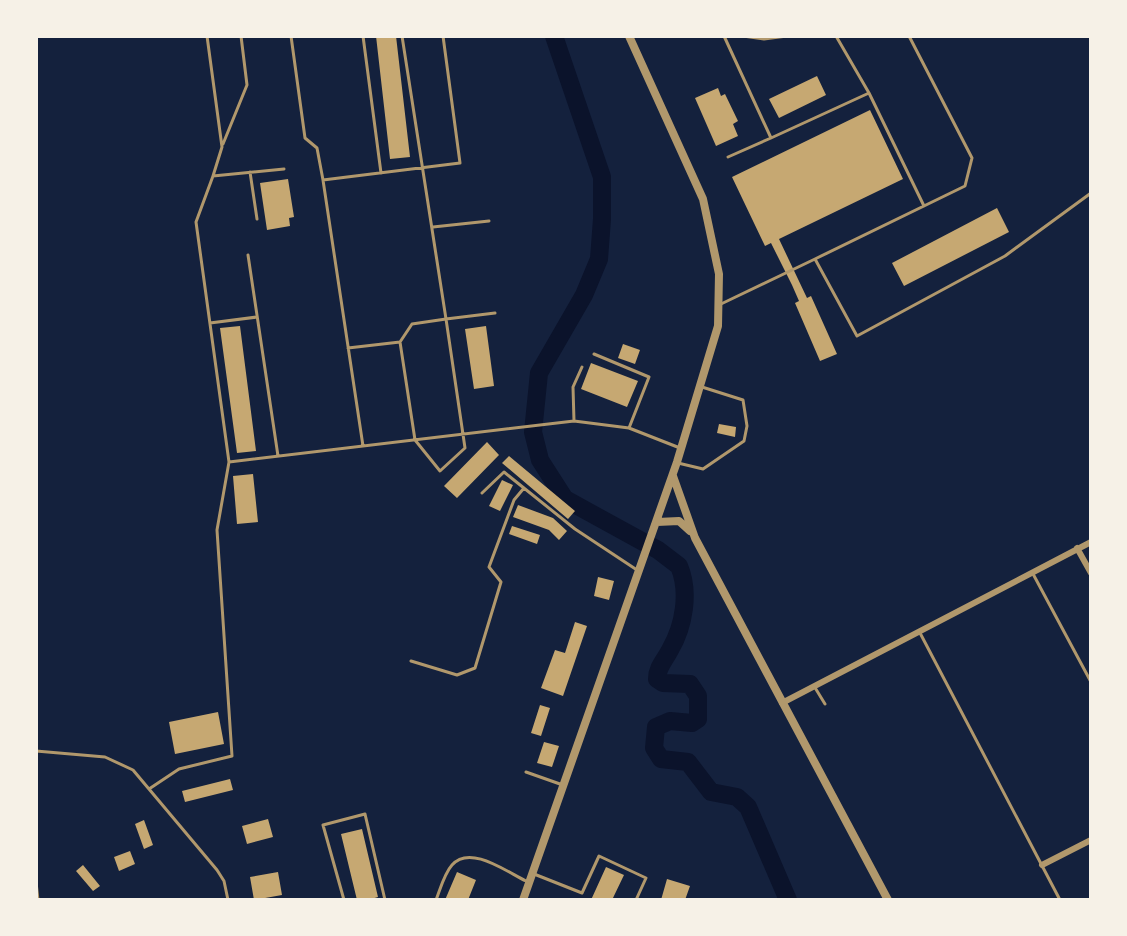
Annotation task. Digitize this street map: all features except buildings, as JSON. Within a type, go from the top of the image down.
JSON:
[{"type":"street","points":[[523,900],[673,475],[718,326],[720,305],[716,246],[703,199],[629,36]]},
{"type":"street","points":[[673,475],[695,538],[888,900]]},
{"type":"street","points":[[655,527],[679,521],[695,538]]},
{"type":"street","points":[[782,703],[1091,542]]},
{"type":"street","points":[[1077,548],[1091,573]]},
{"type":"street","points":[[1042,865],[1091,840]]},
{"type":"lane","points":[[207,36],[222,147]]},
{"type":"lane","points":[[149,789],[179,769],[232,756],[217,530],[229,462],[196,222],[247,85],[241,36]]},
{"type":"lane","points":[[291,36],[305,138],[317,148],[323,180],[363,446]]},
{"type":"lane","points":[[363,36],[381,173]]},
{"type":"lane","points":[[402,36],[420,168],[432,227],[446,319],[465,448],[440,471],[415,440],[400,342],[412,324],[446,319],[495,313]]},
{"type":"lane","points":[[323,180],[460,163],[443,36]]},
{"type":"lane","points":[[724,36],[771,138]]},
{"type":"lane","points":[[743,36],[764,39],[787,36]]},
{"type":"lane","points":[[836,36],[869,93],[924,206]]},
{"type":"lane","points":[[720,305],[965,186],[972,158],[909,36]]},
{"type":"lane","points":[[728,157],[869,93]]},
{"type":"lane","points":[[213,176],[284,169]]},
{"type":"lane","points":[[250,172],[257,219]]},
{"type":"lane","points":[[815,259],[857,336],[1005,256],[1091,193]]},
{"type":"lane","points":[[432,227],[489,221]]},
{"type":"lane","points":[[248,255],[278,456]]},
{"type":"lane","points":[[210,323],[257,317]]},
{"type":"lane","points":[[348,348],[400,342]]},
{"type":"lane","points":[[594,354],[649,377],[629,428]]},
{"type":"lane","points":[[573,421],[573,387],[582,367]]},
{"type":"lane","points":[[677,462],[703,469],[744,441],[747,426],[743,400],[702,387]]},
{"type":"lane","points":[[229,462],[573,421],[629,428],[681,449]]},
{"type":"lane","points":[[482,493],[504,472],[575,529],[640,571]]},
{"type":"lane","points":[[411,661],[457,675],[475,668],[501,582],[489,567],[514,500],[524,488]]},
{"type":"lane","points":[[1032,572],[1091,682]]},
{"type":"lane","points":[[919,631],[1060,900]]},
{"type":"lane","points":[[814,686],[825,704]]},
{"type":"lane","points":[[36,751],[105,757],[133,770],[217,870],[224,881],[228,900]]},
{"type":"lane","points":[[526,772],[565,786]]},
{"type":"lane","points":[[344,900],[323,825],[365,814],[385,900]]},
{"type":"lane","points":[[534,874],[582,893],[599,856],[646,878],[636,900]]},
{"type":"lane","points":[[436,900],[452,865],[465,858],[477,857],[530,884]]},
{"type":"lane","points":[[36,882],[38,900]]},
{"type":"waterway","points":[[554,36],[602,177],[602,219],[599,259],[584,295],[539,373],[533,432],[540,460],[565,499],[658,550],[679,566],[685,598],[682,620],[657,679],[663,683],[690,684],[698,696],[698,719],[692,723],[670,721],[656,727],[654,748],[661,759],[688,762],[711,792],[737,797],[748,807],[788,900]]}]
